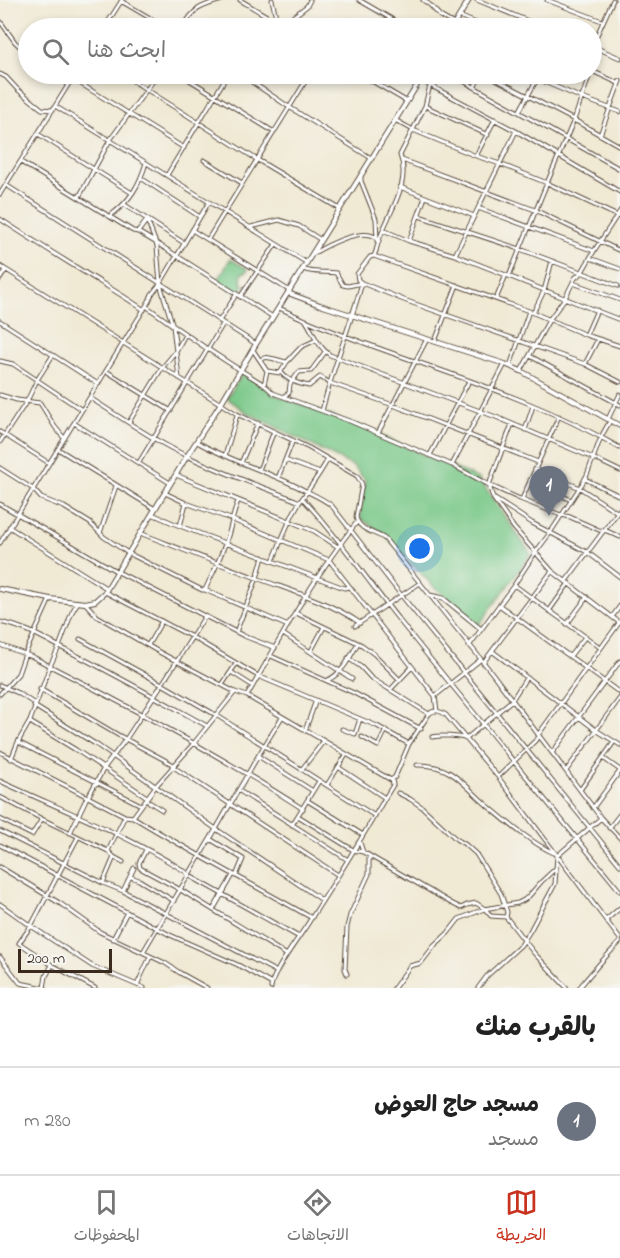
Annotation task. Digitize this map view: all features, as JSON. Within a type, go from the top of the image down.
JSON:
[{"type":"street","points":[[111,18],[121,0],[151,18]]},
{"type":"street","points":[[189,18],[193,12],[210,3],[222,0]]},
{"type":"street","points":[[240,0],[270,18]]},
{"type":"street","points":[[272,0],[278,18]]},
{"type":"street","points":[[289,18],[307,6],[310,0]]},
{"type":"street","points":[[359,0],[388,18]]},
{"type":"street","points":[[423,0],[442,18]]},
{"type":"street","points":[[464,18],[459,16],[469,0]]},
{"type":"street","points":[[477,0],[521,18]]},
{"type":"street","points":[[547,0],[594,18]]},
{"type":"street","points":[[602,21],[612,0]]},
{"type":"street","points":[[0,21],[18,45]]},
{"type":"street","points":[[602,51],[620,58]]},
{"type":"street","points":[[0,74],[42,109],[52,110]]},
{"type":"street","points":[[600,135],[620,83],[602,76]]},
{"type":"street","points":[[0,194],[68,84]]},
{"type":"street","points":[[82,84],[184,148]]},
{"type":"street","points":[[139,84],[256,159],[340,209]]},
{"type":"street","points":[[79,197],[110,140],[151,84]]},
{"type":"street","points":[[195,84],[274,132]]},
{"type":"street","points":[[166,175],[222,84]]},
{"type":"street","points":[[254,84],[371,158]]},
{"type":"street","points":[[208,239],[304,84]]},
{"type":"street","points":[[377,84],[406,101]]},
{"type":"street","points":[[0,589],[85,603],[95,601],[106,590],[417,84]]},
{"type":"street","points":[[471,84],[620,169]]},
{"type":"street","points":[[505,84],[620,146]]},
{"type":"street","points":[[519,112],[534,84]]},
{"type":"street","points":[[549,84],[620,112]]},
{"type":"street","points":[[496,299],[520,249],[587,84]]},
{"type":"street","points":[[374,256],[400,187],[404,171],[400,155],[425,106],[430,85],[516,130],[620,192]]},
{"type":"street","points":[[55,106],[307,263]]},
{"type":"street","points":[[425,106],[488,135]]},
{"type":"street","points":[[476,156],[495,119]]},
{"type":"street","points":[[395,120],[413,130],[547,183],[618,217]]},
{"type":"street","points":[[455,255],[516,130]]},
{"type":"street","points":[[38,134],[132,193]]},
{"type":"street","points":[[204,160],[242,183]]},
{"type":"street","points":[[402,160],[535,210],[620,251]]},
{"type":"street","points":[[21,162],[133,231],[177,255],[273,317]]},
{"type":"street","points":[[110,216],[125,205],[141,178],[146,163]]},
{"type":"street","points":[[364,170],[361,181],[376,219],[377,246]]},
{"type":"street","points":[[141,178],[200,217]]},
{"type":"street","points":[[6,185],[256,344]]},
{"type":"street","points":[[400,187],[474,216]]},
{"type":"street","points":[[410,241],[425,197]]},
{"type":"street","points":[[0,541],[209,202]]},
{"type":"street","points":[[125,205],[184,243]]},
{"type":"street","points":[[478,208],[594,250]]},
{"type":"street","points":[[521,371],[549,320],[620,211]]},
{"type":"street","points":[[419,216],[520,249],[618,286]]},
{"type":"street","points":[[0,219],[117,293],[145,308],[264,385],[271,392],[378,433],[452,465],[489,485],[620,537]]},
{"type":"street","points":[[248,226],[279,219],[299,226],[321,240]]},
{"type":"street","points":[[138,232],[147,220]]},
{"type":"street","points":[[147,220],[157,246],[160,284],[173,326],[179,378]]},
{"type":"street","points":[[192,230],[289,292],[508,365],[620,426]]},
{"type":"street","points":[[383,230],[455,255],[620,320]]},
{"type":"street","points":[[313,253],[339,240],[369,234],[377,238]]},
{"type":"street","points":[[240,297],[276,243]]},
{"type":"street","points":[[620,346],[374,256],[370,257],[358,272],[357,277],[362,283],[585,364],[620,382]]},
{"type":"street","points":[[590,258],[620,269]]},
{"type":"street","points":[[452,465],[492,389],[508,365],[531,312],[544,291],[552,261]]},
{"type":"street","points":[[0,266],[237,414],[328,459],[356,475],[361,482],[357,522],[305,596],[246,696]]},
{"type":"street","points":[[303,269],[336,273],[343,285],[362,283]]},
{"type":"street","points":[[0,279],[6,270]]},
{"type":"street","points":[[322,411],[362,283]]},
{"type":"street","points":[[573,283],[620,300]]},
{"type":"street","points":[[435,341],[457,285]]},
{"type":"street","points":[[219,321],[236,294]]},
{"type":"street","points":[[279,308],[345,336],[534,405],[620,448]]},
{"type":"street","points":[[586,335],[597,310]]},
{"type":"street","points":[[306,320],[316,340],[325,351],[337,358],[481,411],[620,471]]},
{"type":"street","points":[[0,321],[98,384]]},
{"type":"street","points":[[138,464],[223,324]]},
{"type":"street","points":[[129,422],[185,335]]},
{"type":"street","points":[[378,433],[427,339]]},
{"type":"street","points":[[585,364],[598,339]]},
{"type":"street","points":[[281,372],[286,362],[303,345],[316,340]]},
{"type":"street","points":[[253,350],[267,371],[264,385]]},
{"type":"street","points":[[280,396],[286,396],[289,393],[290,384],[299,372],[311,371],[325,351]]},
{"type":"street","points":[[0,442],[53,355]]},
{"type":"street","points":[[530,356],[618,404]]},
{"type":"street","points":[[260,360],[267,357],[286,362]]},
{"type":"street","points":[[0,361],[13,364],[82,410]]},
{"type":"street","points":[[106,371],[171,411]]},
{"type":"street","points":[[267,371],[281,372],[285,377],[309,387],[320,377],[330,383],[393,405],[538,462]]},
{"type":"street","points":[[430,455],[469,381]]},
{"type":"street","points":[[469,646],[514,585],[585,479],[601,437],[618,404],[620,394]]},
{"type":"street","points":[[0,395],[40,403],[64,438]]},
{"type":"street","points":[[90,398],[187,456],[302,500],[322,520],[339,545],[513,762],[620,891]]},
{"type":"street","points":[[525,430],[534,405]]},
{"type":"street","points":[[225,456],[237,414]]},
{"type":"street","points":[[522,499],[559,416]]},
{"type":"street","points":[[74,423],[170,483]]},
{"type":"street","points":[[241,463],[258,423]]},
{"type":"street","points":[[498,777],[527,750],[620,622],[552,571],[514,528],[494,498],[489,485],[512,424]]},
{"type":"street","points":[[259,470],[274,431]]},
{"type":"street","points":[[0,432],[49,463]]},
{"type":"street","points":[[278,478],[293,440]]},
{"type":"street","points":[[196,441],[308,492],[332,506],[401,595],[620,864]]},
{"type":"street","points":[[58,448],[155,509]]},
{"type":"street","points":[[273,561],[289,522],[328,459]]},
{"type":"street","points":[[285,460],[320,474]]},
{"type":"street","points":[[0,468],[33,489],[39,496],[64,507],[90,523],[128,553],[203,590],[288,626]]},
{"type":"street","points":[[535,469],[579,488],[618,511],[587,552],[549,611]]},
{"type":"street","points":[[176,475],[315,532],[339,545]]},
{"type":"street","points":[[585,479],[620,496]]},
{"type":"street","points":[[530,480],[571,500]]},
{"type":"street","points":[[100,533],[116,486]]},
{"type":"street","points":[[165,493],[329,560],[435,696],[437,711]]},
{"type":"street","points":[[494,498],[530,522],[587,552],[620,577]]},
{"type":"street","points":[[205,590],[226,543],[238,501]]},
{"type":"street","points":[[180,526],[186,503]]},
{"type":"street","points":[[0,504],[116,571],[236,632],[275,648]]},
{"type":"street","points":[[152,514],[344,588],[350,587]]},
{"type":"street","points":[[357,522],[364,529],[385,538],[512,700],[601,819],[620,838]]},
{"type":"street","points":[[9,527],[106,590],[258,676],[386,730],[409,744]]},
{"type":"street","points":[[141,533],[305,596],[348,614],[360,622]]},
{"type":"street","points":[[236,632],[263,557]]},
{"type":"street","points":[[435,696],[465,672],[482,662],[552,571]]},
{"type":"street","points":[[355,626],[420,583]]},
{"type":"street","points":[[514,585],[601,648]]},
{"type":"street","points":[[430,596],[443,598],[481,629]]},
{"type":"street","points":[[567,624],[587,597]]},
{"type":"street","points":[[0,694],[18,675],[50,598]]},
{"type":"street","points":[[11,759],[30,721],[40,689],[78,602]]},
{"type":"street","points":[[85,603],[96,616],[246,696],[393,780]]},
{"type":"street","points":[[499,605],[620,693]]},
{"type":"street","points":[[612,617],[620,606]]},
{"type":"street","points":[[296,613],[358,643],[374,654],[400,680]]},
{"type":"street","points":[[70,833],[104,768],[154,697],[205,616]]},
{"type":"street","points":[[147,645],[162,621]]},
{"type":"street","points":[[0,622],[20,626],[34,633],[207,726]]},
{"type":"street","points":[[311,651],[324,627]]},
{"type":"street","points":[[284,634],[352,679]]},
{"type":"street","points":[[570,656],[585,637]]},
{"type":"street","points":[[80,639],[216,715],[375,816]]},
{"type":"street","points":[[326,681],[341,670],[358,643]]},
{"type":"street","points":[[0,645],[50,666],[142,715],[248,773],[303,808]]},
{"type":"street","points":[[492,651],[596,730],[620,745]]},
{"type":"street","points":[[270,656],[354,693],[421,729]]},
{"type":"street","points":[[348,658],[371,678],[429,714]]},
{"type":"street","points":[[552,753],[620,661]]},
{"type":"street","points":[[222,685],[236,663]]},
{"type":"street","points":[[390,690],[412,667]]},
{"type":"street","points":[[231,672],[253,686]]},
{"type":"street","points":[[466,739],[512,700],[527,678]]},
{"type":"street","points":[[0,685],[18,693],[322,900]]},
{"type":"street","points":[[40,689],[173,765],[338,875]]},
{"type":"street","points":[[133,817],[146,798],[235,692]]},
{"type":"street","points":[[566,771],[620,698]]},
{"type":"street","points":[[305,731],[316,700]]},
{"type":"street","points":[[271,988],[270,983],[393,785],[393,780],[409,744],[429,714],[437,711],[446,715],[498,777],[620,938],[579,988]]},
{"type":"street","points":[[143,952],[282,717]]},
{"type":"street","points":[[342,729],[355,734],[360,719]]},
{"type":"street","points":[[30,721],[104,768],[162,810]]},
{"type":"street","points":[[362,737],[378,746],[386,730]]},
{"type":"street","points":[[432,737],[443,735],[455,738],[460,736],[466,739]]},
{"type":"street","points":[[302,770],[323,741]]},
{"type":"street","points":[[18,742],[141,805]]},
{"type":"street","points":[[580,790],[614,742]]},
{"type":"street","points":[[0,752],[125,816],[133,817],[312,918]]},
{"type":"street","points":[[327,785],[346,755]]},
{"type":"street","points":[[258,756],[313,791]]},
{"type":"street","points":[[593,808],[620,770],[603,758]]},
{"type":"street","points":[[417,765],[443,768],[456,776],[486,805],[556,855]]},
{"type":"street","points":[[338,767],[385,798]]},
{"type":"street","points":[[0,781],[147,850],[298,937]]},
{"type":"street","points":[[292,825],[319,781]]},
{"type":"street","points":[[238,790],[348,860]]},
{"type":"street","points":[[398,793],[422,807],[456,839],[476,854],[493,880],[505,905],[506,917],[534,953],[567,988]]},
{"type":"street","points":[[0,797],[108,851],[123,861]]},
{"type":"street","points":[[308,801],[363,835]]},
{"type":"street","points":[[609,828],[620,813]]},
{"type":"street","points":[[108,851],[125,816]]},
{"type":"street","points":[[298,816],[353,850],[369,855],[461,908],[467,904],[476,903],[490,916],[506,917]]},
{"type":"street","points":[[0,819],[32,835],[42,819]]},
{"type":"street","points":[[556,855],[601,819]]},
{"type":"street","points":[[0,831],[123,891],[277,972]]},
{"type":"street","points":[[78,837],[20,944],[52,965],[95,988]]},
{"type":"street","points":[[210,839],[243,859],[213,910]]},
{"type":"street","points":[[358,843],[363,852]]},
{"type":"street","points":[[0,845],[178,939],[238,965],[270,983]]},
{"type":"street","points":[[147,850],[139,867],[287,956]]},
{"type":"street","points":[[348,974],[345,969],[347,927],[350,915],[369,874],[369,855]]},
{"type":"street","points":[[478,988],[487,976],[521,945],[530,931],[555,884],[556,855]]},
{"type":"street","points":[[103,883],[114,856]]},
{"type":"street","points":[[0,867],[61,904],[100,932],[165,963],[207,988]]},
{"type":"street","points":[[123,891],[134,868]]},
{"type":"street","points":[[394,988],[410,966],[421,963],[459,919],[484,909],[518,903],[556,868]]},
{"type":"street","points":[[131,877],[174,901]]},
{"type":"street","points":[[0,911],[2,905],[92,966],[144,988]]},
{"type":"street","points":[[606,920],[620,908]]},
{"type":"street","points":[[113,939],[127,912]]},
{"type":"street","points":[[0,957],[20,983],[45,988],[46,976],[52,965]]},
{"type":"street","points":[[137,985],[150,957]]},
{"type":"green space","points":[[230,259],[248,269],[242,273],[241,282],[244,285],[239,293],[218,281]]},
{"type":"green space","points":[[243,373],[276,395],[366,429],[479,479],[531,554],[479,625],[433,586],[384,534],[361,519],[365,480],[353,466],[246,412],[227,398]]},
{"type":"place","name":"مسجد حاج العوض","points":[[549,516]]}]
